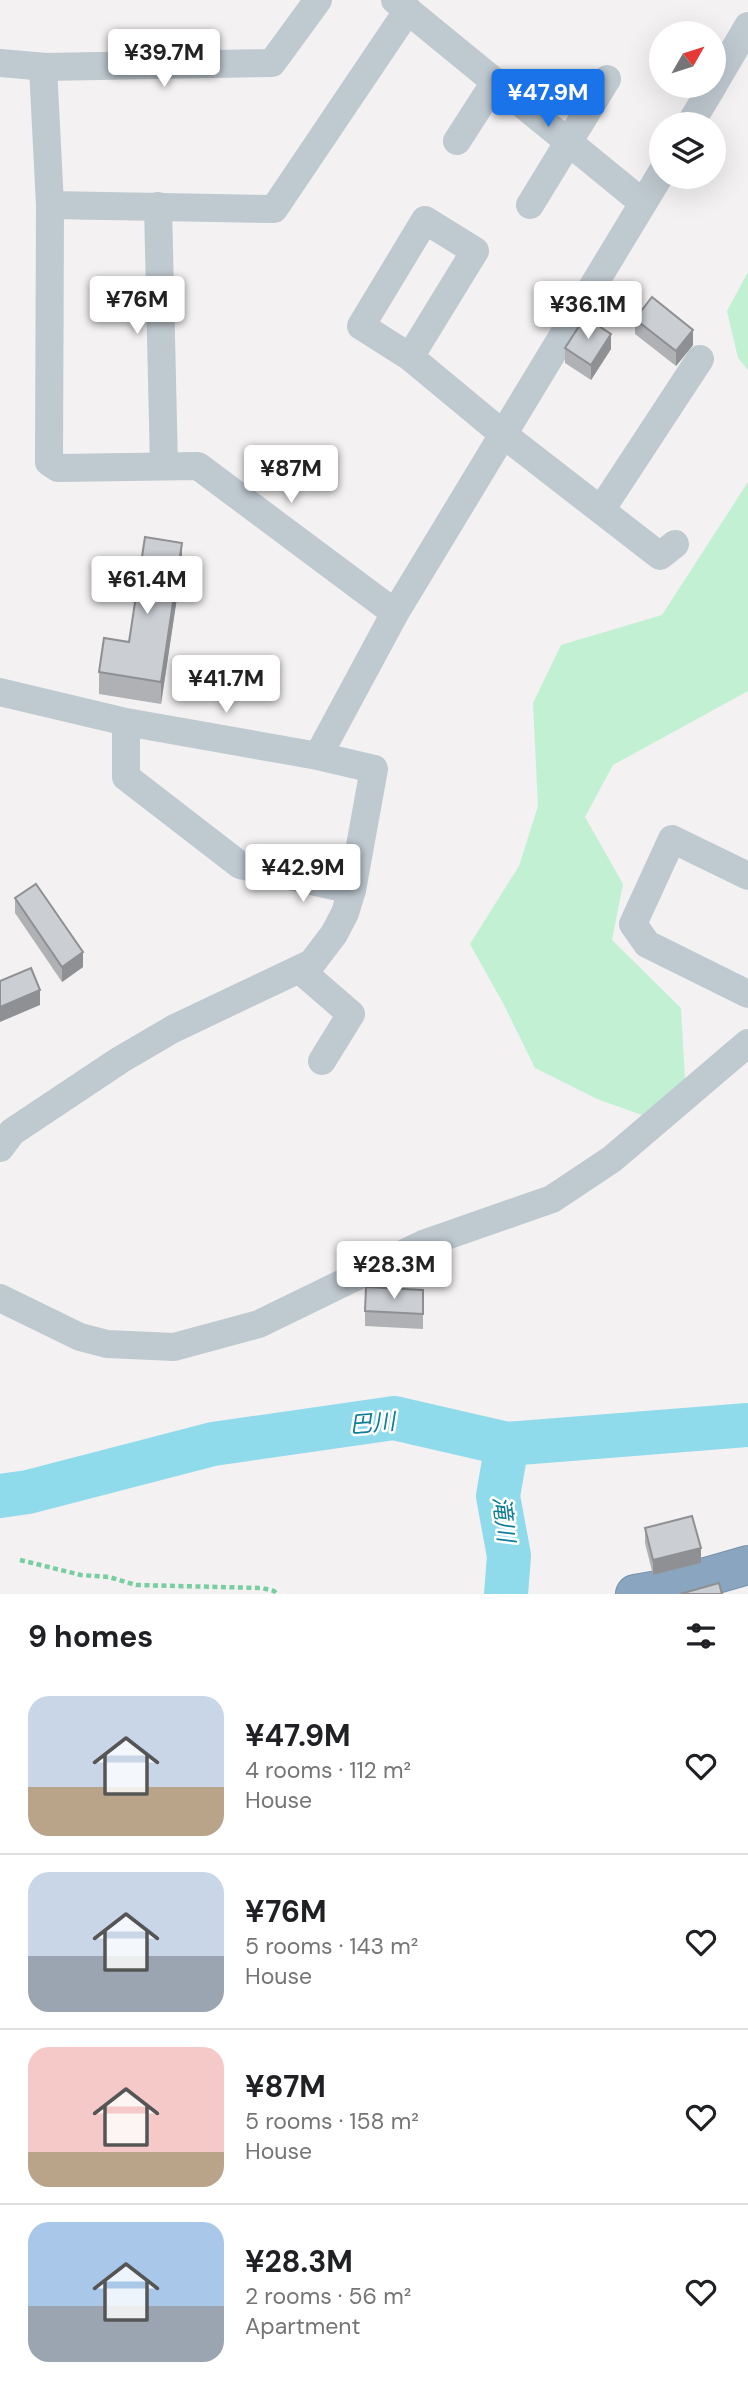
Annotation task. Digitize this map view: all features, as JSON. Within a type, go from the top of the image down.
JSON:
[{"type":"highway","points":[[635,1594],[664,1589],[748,1565]]},
{"type":"street","points":[[0,63],[46,67],[272,63],[318,0]]},
{"type":"street","points":[[50,205],[274,209],[401,5],[643,202]]},
{"type":"street","points":[[726,63],[748,26]]},
{"type":"street","points":[[46,67],[43,67],[50,205],[49,462],[58,468],[198,466],[396,613]]},
{"type":"street","points":[[530,205],[607,79]]},
{"type":"street","points":[[457,141],[495,82]]},
{"type":"street","points":[[318,756],[396,613],[651,189]]},
{"type":"street","points":[[158,206],[164,466]]},
{"type":"street","points":[[410,357],[475,251],[425,220],[361,326],[410,357],[504,435],[660,556],[675,544]]},
{"type":"street","points":[[601,510],[700,359]]},
{"type":"street","points":[[0,692],[126,722],[318,756],[374,769],[352,890],[345,913],[334,934],[312,963],[173,1028],[120,1059],[12,1132],[0,1148]]},
{"type":"street","points":[[126,722],[126,777],[240,865],[352,890]]},
{"type":"street","points":[[748,876],[672,839],[633,924],[646,944],[748,994]]},
{"type":"street","points":[[300,970],[351,1014],[322,1061]]},
{"type":"street","points":[[0,1298],[80,1336],[107,1344],[174,1347],[259,1324],[423,1244],[552,1199],[612,1159],[748,1043]]},
{"type":"path","points":[[20,1560],[81,1575],[109,1577],[136,1585],[262,1588],[277,1594]]},
{"type":"green space","points":[[748,272],[748,370],[738,358],[727,311]]},
{"type":"green space","points":[[748,482],[748,691],[613,765],[585,817],[623,884],[612,940],[681,1008],[685,1080],[642,1115],[597,1099],[535,1068],[470,944],[519,866],[538,806],[533,703],[561,645],[662,615]]},
{"type":"building","points":[[652,297],[693,330],[676,351],[635,319]]},
{"type":"building","points":[[585,317],[611,334],[591,365],[565,348]]},
{"type":"building","points":[[145,537],[182,543],[161,682],[99,672],[104,638],[129,642]]},
{"type":"building","points":[[36,884],[83,952],[62,967],[15,898]]},
{"type":"building","points":[[31,968],[40,990],[0,1007],[0,981]]},
{"type":"building","points":[[366,1287],[423,1290],[423,1314],[365,1311]]},
{"type":"building","points":[[692,1516],[701,1548],[653,1560],[645,1528]]},
{"type":"building","points":[[719,1583],[722,1594],[680,1594]]},
{"type":"waterway","name":"巴川","points":[[0,1496],[28,1492],[213,1444],[394,1418],[507,1444],[748,1425]]},
{"type":"waterway","name":"滝川","points":[[506,1594],[509,1556],[498,1496],[507,1444]]}]
